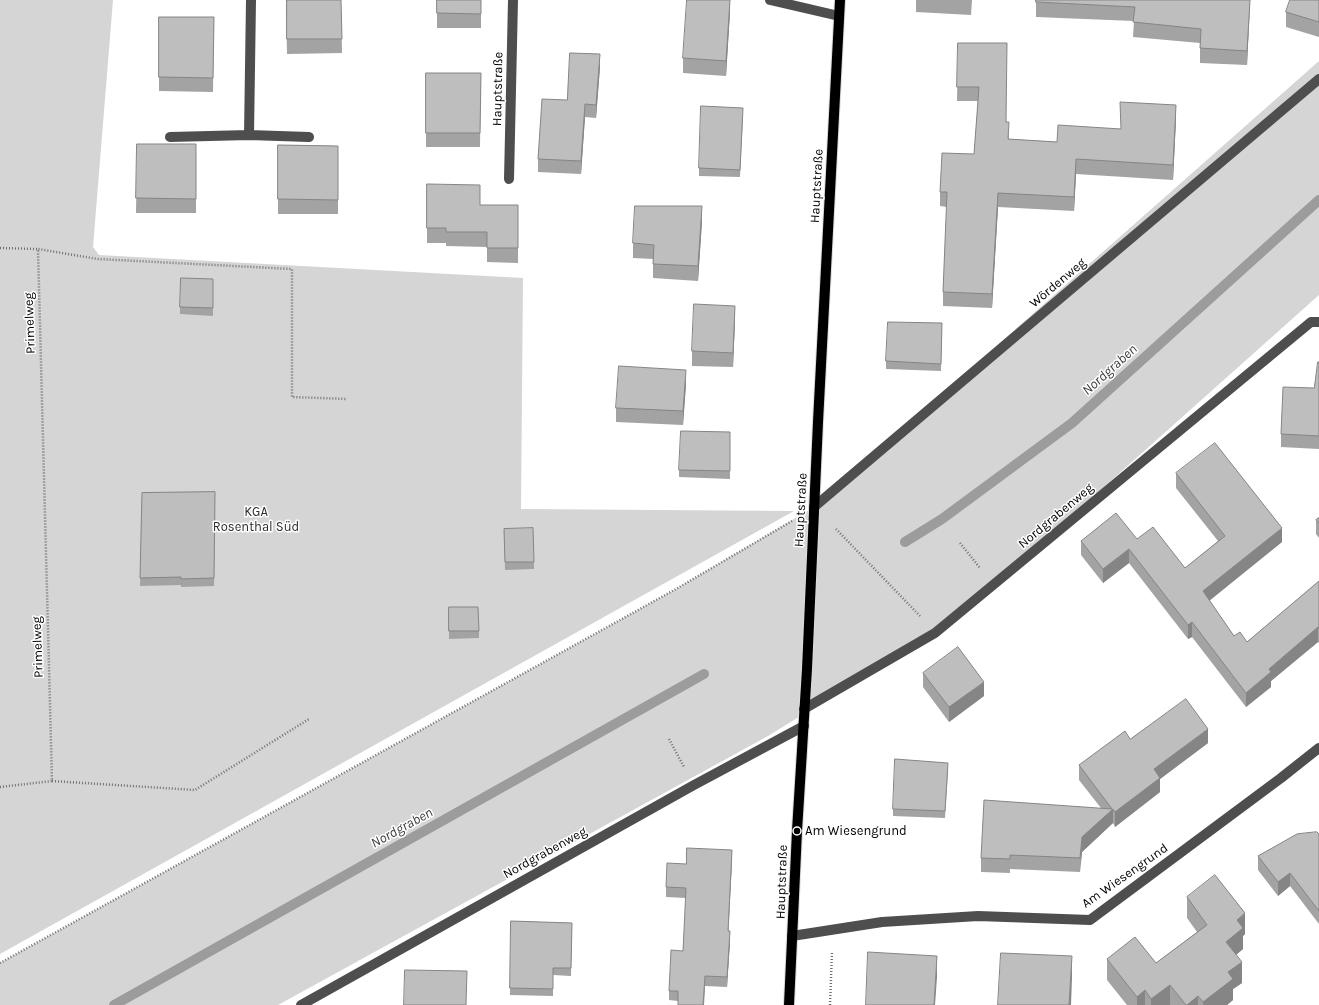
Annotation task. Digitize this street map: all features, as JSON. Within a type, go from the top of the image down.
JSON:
[{"type":"main road","name":"Hauptstraße","points":[[788,1005],[804,726],[840,0]]},
{"type":"street","points":[[249,135],[251,0]]},
{"type":"street","name":"Hauptstraße","points":[[509,179],[513,0]]},
{"type":"street","points":[[770,0],[839,16]]},
{"type":"street","name":"Wördenweg","points":[[814,507],[1319,79]]},
{"type":"street","points":[[170,137],[249,135],[309,137]]},
{"type":"street","name":"Nordgrabenweg","points":[[804,709],[935,633],[1315,322],[1319,315]]},
{"type":"street","name":"Nordgrabenweg","points":[[301,1005],[694,785],[804,726]]},
{"type":"street","name":"Am Wiesengrund","points":[[792,936],[882,922],[978,916],[1090,920],[1319,748]]},
{"type":"path","points":[[0,248],[38,249],[98,259],[292,270],[292,397],[346,399]]},
{"type":"path","name":"Primelweg","points":[[38,249],[52,780]]},
{"type":"path","points":[[814,507],[935,633]]},
{"type":"path","points":[[0,963],[676,589],[782,526]]},
{"type":"path","points":[[960,543],[983,572]]},
{"type":"path","points":[[0,787],[52,780],[195,790],[309,720]]},
{"type":"path","points":[[669,739],[687,772]]},
{"type":"path","points":[[830,1005],[833,945]]},
{"type":"green space","name":"KGA Rosenthal Süd","points":[[0,0],[113,0],[93,247],[99,255],[523,278],[521,509],[794,511],[0,954]]},
{"type":"green space","points":[[1319,61],[1319,295],[994,585],[935,633],[768,736],[278,1005],[0,1005],[0,963],[676,589],[814,507]]},
{"type":"building","points":[[287,0],[341,0],[342,39],[287,39]]},
{"type":"building","points":[[437,0],[481,0],[481,14],[437,13]]},
{"type":"building","points":[[687,0],[730,0],[726,61],[683,58]]},
{"type":"building","points":[[1036,0],[1250,0],[1247,51],[1200,48],[1201,29],[1133,22],[1135,7],[1036,2]]},
{"type":"building","points":[[1290,0],[1319,0],[1319,22],[1286,12]]},
{"type":"building","points":[[159,17],[214,17],[213,78],[159,77]]},
{"type":"building","points":[[958,43],[1007,43],[1006,122],[1009,122],[1008,139],[1057,142],[1058,125],[1121,129],[1120,102],[1176,105],[1173,165],[1076,159],[1074,197],[998,193],[992,294],[943,292],[947,192],[940,192],[942,153],[974,154],[979,87],[957,87]]},
{"type":"building","points":[[570,53],[600,54],[596,105],[585,104],[581,161],[538,159],[542,99],[567,100]]},
{"type":"building","points":[[426,73],[481,73],[480,133],[426,133]]},
{"type":"building","points":[[701,106],[743,108],[740,170],[699,168]]},
{"type":"building","points":[[137,144],[196,144],[196,199],[136,198]]},
{"type":"building","points":[[278,145],[338,146],[338,200],[278,199]]},
{"type":"building","points":[[427,184],[480,185],[480,205],[518,205],[518,248],[487,248],[487,232],[446,232],[446,228],[427,228]]},
{"type":"building","points":[[635,206],[702,206],[698,266],[653,264],[654,245],[633,243]]},
{"type":"building","points":[[181,278],[213,279],[213,308],[180,307]]},
{"type":"building","points":[[694,304],[735,306],[733,353],[692,351]]},
{"type":"building","points":[[888,322],[942,323],[941,364],[886,361]]},
{"type":"building","points":[[1318,362],[1319,436],[1281,434],[1283,387],[1314,388]]},
{"type":"building","points":[[619,366],[686,370],[683,411],[616,408]]},
{"type":"building","points":[[681,431],[730,432],[730,471],[679,470]]},
{"type":"building","points":[[1215,443],[1282,528],[1203,591],[1234,636],[1240,632],[1247,642],[1319,581],[1319,628],[1318,627],[1269,669],[1271,672],[1246,693],[1192,622],[1188,625],[1129,549],[1103,569],[1081,541],[1116,513],[1137,539],[1153,527],[1185,568],[1225,536],[1176,473]]},
{"type":"building","points":[[215,492],[214,578],[140,578],[142,493]]},
{"type":"building","points":[[533,528],[534,562],[505,562],[504,529]]},
{"type":"building","points":[[449,607],[478,607],[479,631],[449,631]]},
{"type":"building","points":[[958,647],[984,682],[949,707],[923,673]]},
{"type":"building","points":[[1186,699],[1208,729],[1154,769],[1160,778],[1115,812],[1113,809],[1082,837],[1080,858],[1010,855],[1010,859],[981,858],[984,800],[1112,809],[1079,765],[1125,731],[1130,739]]},
{"type":"building","points":[[895,759],[948,763],[945,811],[893,809]]},
{"type":"building","points":[[1317,832],[1319,834],[1319,911],[1290,873],[1278,882],[1258,856],[1297,834]]},
{"type":"building","points":[[687,848],[732,850],[727,977],[705,976],[703,1005],[678,1005],[678,991],[669,991],[671,950],[683,951],[686,888],[666,887],[667,863],[686,864]]},
{"type":"building","points":[[1215,875],[1245,913],[1237,920],[1243,928],[1226,942],[1242,962],[1228,972],[1233,979],[1203,1002],[1198,996],[1187,1005],[1170,985],[1151,999],[1145,990],[1137,997],[1107,959],[1135,937],[1156,963],[1207,925],[1187,897]]},
{"type":"building","points":[[511,921],[572,923],[571,968],[553,968],[553,989],[510,988]]},
{"type":"building","points":[[868,952],[937,956],[934,1005],[866,1005]]},
{"type":"building","points":[[1001,953],[1072,956],[1069,1005],[998,1005]]},
{"type":"building","points":[[405,970],[467,971],[466,1005],[404,1005]]},
{"type":"waterway","name":"Nordgraben","points":[[905,542],[942,519],[1072,423],[1319,200]]},
{"type":"waterway","name":"Nordgraben","points":[[114,1005],[704,674]]},
{"type":"place","name":"Am Wiesengrund","points":[[797,831]]}]
